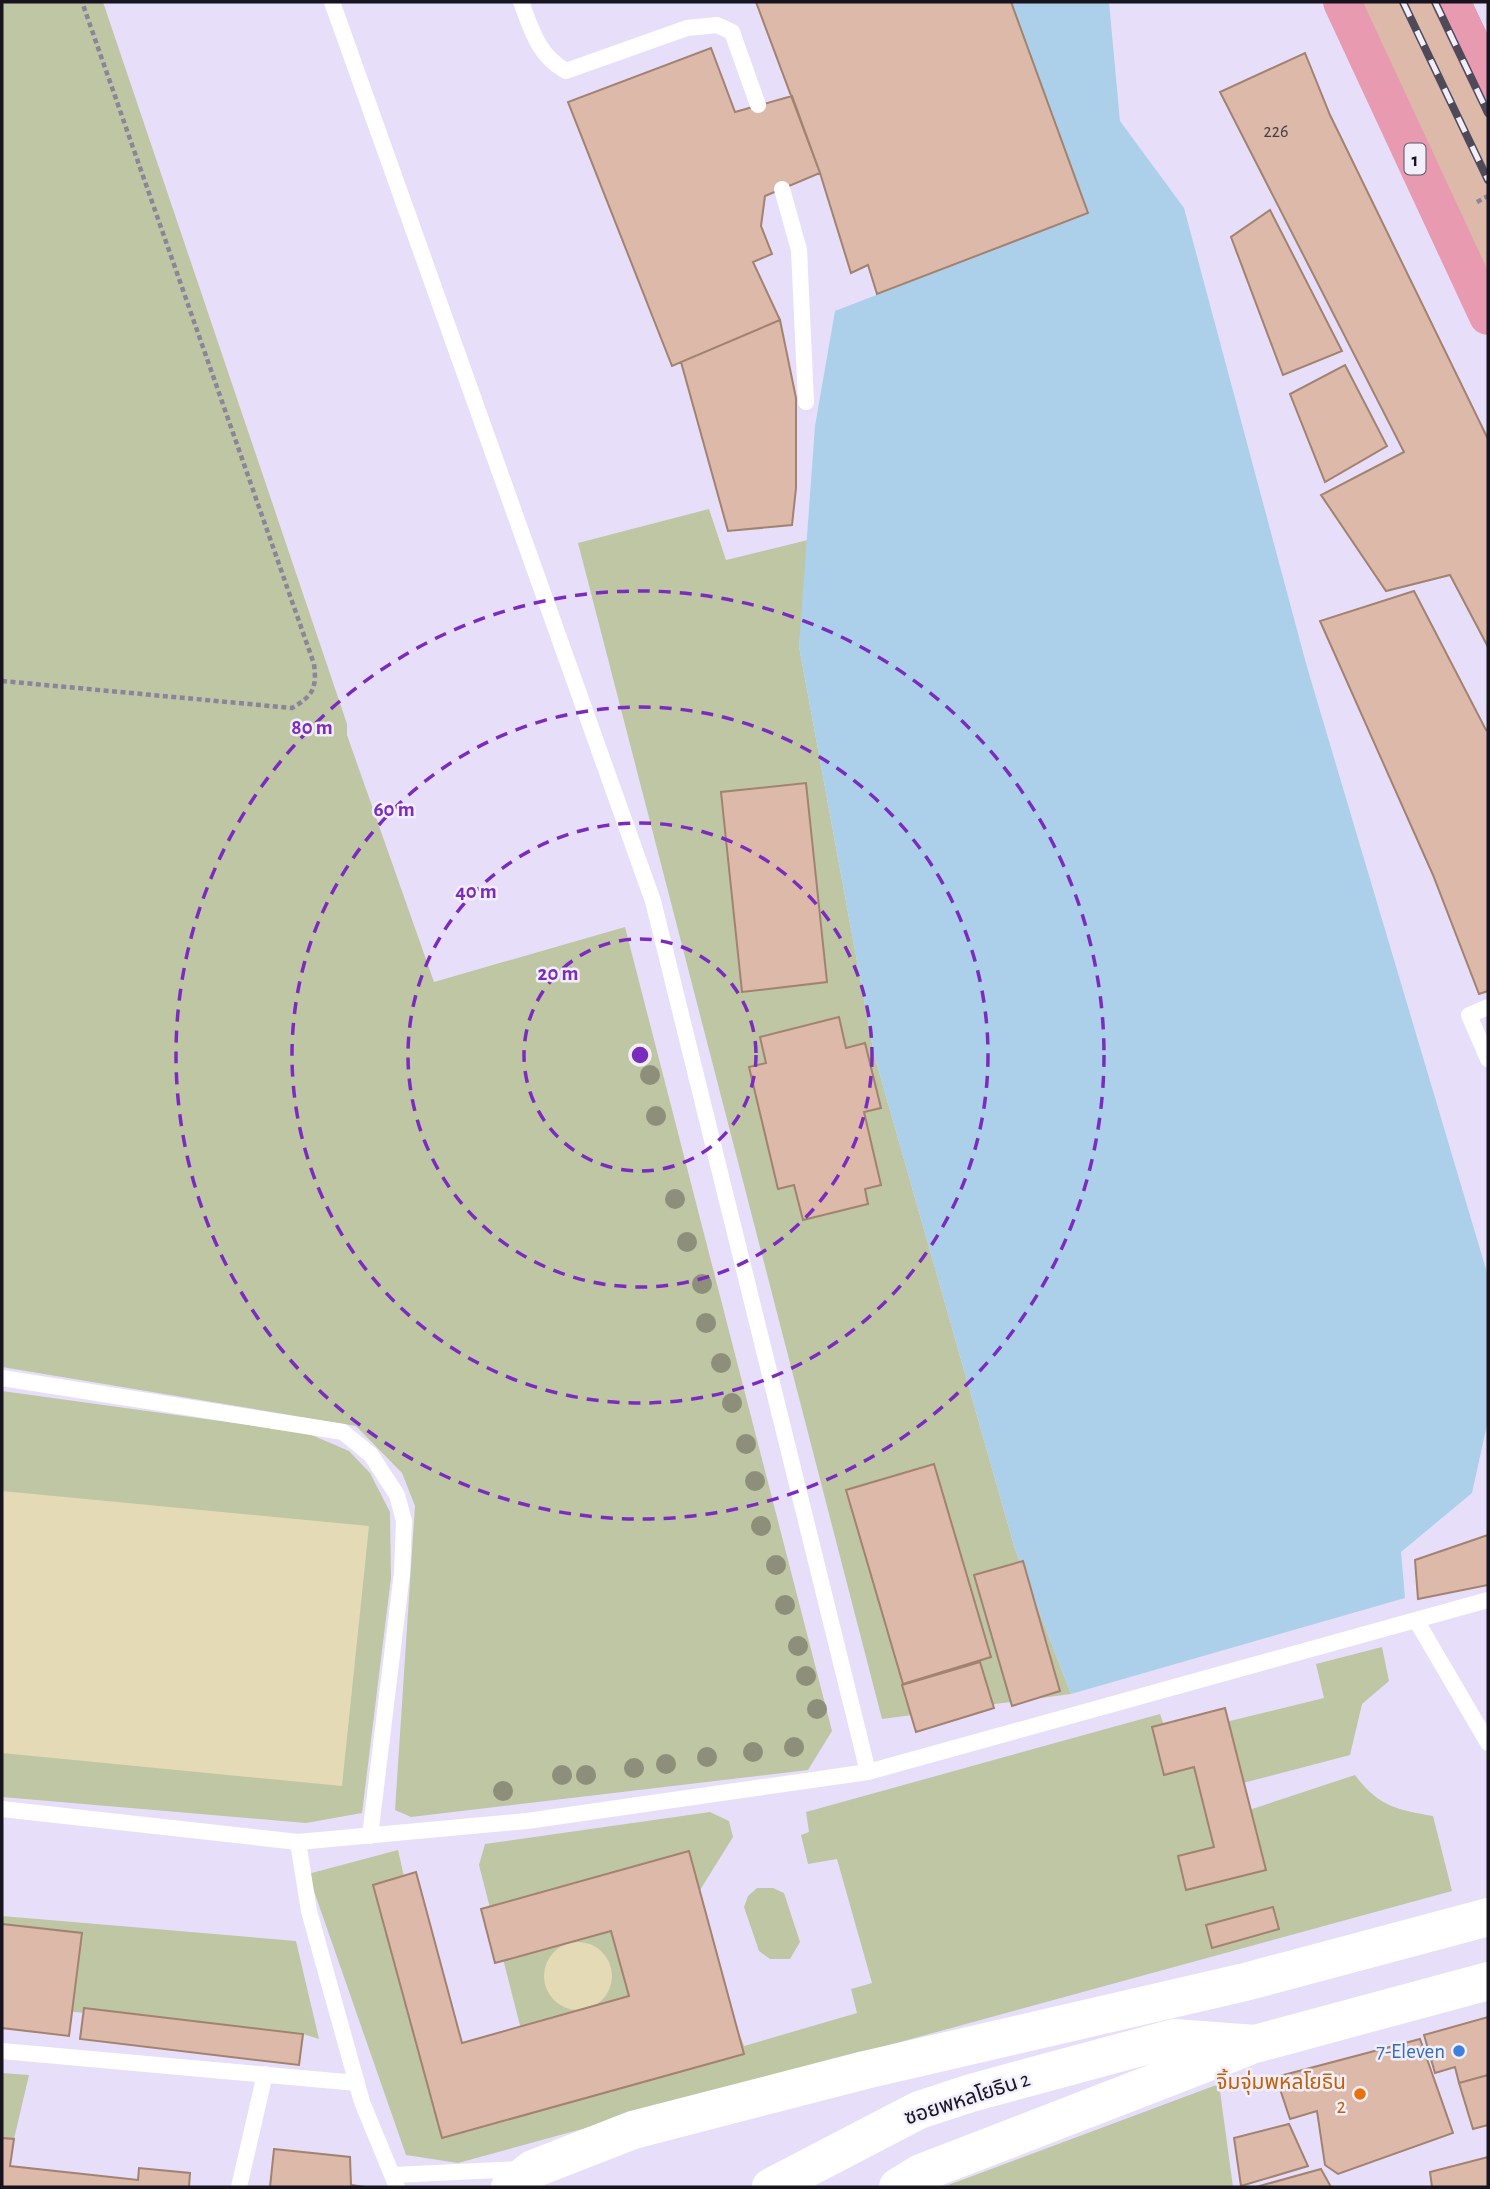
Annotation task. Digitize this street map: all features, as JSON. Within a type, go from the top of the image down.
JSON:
[{"type":"main road","name":"1","points":[[1342,2],[1488,316]]},
{"type":"main road","points":[[1451,2],[1488,79]]},
{"type":"street","name":"ซอยพหลโยธิน 2","points":[[1174,2038],[1245,1982],[1488,1917]]},
{"type":"street","name":"ซอยพหลโยธิน 2","points":[[771,2187],[919,2110],[971,2093],[1174,2038],[1255,2044],[1488,1981]]},
{"type":"street","points":[[522,2178],[634,2130],[865,2070],[1245,1982]]},
{"type":"street","points":[[898,2187],[921,2174],[1255,2044]]},
{"type":"lane","points":[[332,2],[653,901],[868,1772]]},
{"type":"lane","points":[[521,2],[536,41],[549,61],[566,71],[687,28],[718,25],[732,32],[758,105]]},
{"type":"lane","points":[[782,189],[799,250],[806,402]]},
{"type":"lane","points":[[1488,1007],[1469,1015],[1488,1059]]},
{"type":"lane","points":[[2,1378],[343,1432],[371,1455],[397,1495],[404,1521],[402,1573],[370,1836]]},
{"type":"lane","points":[[2,1809],[298,1842],[527,1821],[868,1772],[1488,1600]]},
{"type":"lane","points":[[1416,1620],[1488,1743]]},
{"type":"lane","points":[[298,1842],[309,1911],[357,2083],[372,2130],[395,2181],[522,2178]]},
{"type":"lane","points":[[2,2051],[357,2083]]},
{"type":"lane","points":[[239,2187],[264,2074]]},
{"type":"path","points":[[2,681],[292,708],[309,698],[316,686],[314,664],[82,2]]},
{"type":"green space","points":[[2,2],[103,2],[347,724],[347,735],[434,982],[625,927],[832,1731],[808,1770],[411,1817],[395,1810],[415,1506],[402,1473],[356,1426],[2,1367]]},
{"type":"green space","points":[[709,509],[726,560],[812,539],[799,646],[874,1054],[1015,1549],[1071,1694],[882,1719],[578,543]]},
{"type":"green space","points":[[2,1391],[307,1433],[349,1451],[370,1473],[390,1512],[391,1578],[362,1813],[306,1823],[2,1797]]},
{"type":"green space","points":[[1382,1647],[1389,1681],[1362,1704],[1350,1755],[1243,1783],[1249,1810],[1355,1775],[1372,1794],[1389,1805],[1433,1816],[1452,1891],[458,2163],[406,2155],[308,1874],[398,1850],[444,2054],[524,2041],[479,1865],[485,1844],[710,1812],[729,1821],[733,1837],[692,1903],[744,2046],[857,2013],[851,1989],[872,1983],[837,1859],[808,1864],[801,1835],[809,1832],[806,1812],[1160,1714],[1168,1736],[1324,1698],[1316,1664]]},
{"type":"green space","points":[[757,1888],[773,1888],[784,1893],[800,1942],[790,1959],[770,1959],[759,1951],[744,1907],[748,1896]]},
{"type":"green space","points":[[2,1916],[296,1941],[319,2039],[303,2034],[2,2005]]},
{"type":"green space","points":[[2,2073],[29,2075],[14,2139],[2,2139]]},
{"type":"green space","points":[[1219,2084],[1233,2187],[943,2187]]},
{"type":"sand","points":[[2,1491],[369,1526],[342,1786],[2,1753]]},
{"type":"sand","points":[[578,1942],[591,1945],[602,1952],[609,1963],[612,1976],[609,1989],[602,2000],[591,2007],[578,2010],[565,2007],[554,2000],[547,1989],[544,1976],[547,1963],[554,1952],[565,1945]]},
{"type":"water","points":[[1011,2],[1109,2],[1120,121],[1184,208],[1307,667],[1488,1276],[1488,1420],[1472,1493],[1401,1552],[1405,1598],[1071,1694],[1015,1549],[874,1054],[799,646],[815,426],[835,311],[1088,213]]},
{"type":"building","points":[[756,2],[1011,2],[1088,213],[877,294],[868,265],[851,273],[820,173]]},
{"type":"building","points":[[1324,2],[1471,2],[1488,38],[1488,306]]},
{"type":"building","points":[[711,48],[735,112],[792,96],[820,173],[765,196],[761,226],[772,254],[753,262],[780,320],[672,366],[568,102]]},
{"type":"building","points":[[1305,53],[1330,115],[1488,439],[1488,647],[1450,575],[1386,591],[1321,495],[1404,452],[1220,92]]},
{"type":"building","points":[[1270,210],[1342,351],[1283,375],[1231,237]]},
{"type":"building","points":[[780,320],[796,398],[796,488],[792,525],[728,531],[681,362]]},
{"type":"building","points":[[1345,365],[1387,446],[1325,482],[1290,394]]},
{"type":"building","points":[[1414,591],[1486,730],[1488,729],[1488,991],[1479,994],[1433,875],[1320,621]]},
{"type":"building","points":[[806,783],[827,982],[742,992],[721,792]]},
{"type":"building","points":[[839,1017],[846,1048],[865,1043],[881,1108],[864,1112],[881,1185],[865,1189],[868,1204],[803,1220],[794,1185],[778,1189],[749,1067],[766,1063],[760,1037]]},
{"type":"building","points":[[934,1464],[991,1657],[903,1684],[846,1490]]},
{"type":"building","points":[[1488,1535],[1488,1585],[1418,1599],[1415,1560]]},
{"type":"building","points":[[1023,1561],[1060,1691],[1012,1706],[974,1575]]},
{"type":"building","points":[[980,1662],[994,1708],[916,1732],[902,1685]]},
{"type":"building","points":[[1225,1708],[1266,1870],[1186,1890],[1178,1856],[1214,1847],[1194,1767],[1164,1775],[1152,1727]]},
{"type":"building","points":[[689,1851],[744,2054],[442,2138],[373,1885],[416,1872],[462,2043],[629,1996],[611,1931],[495,1963],[481,1909]]},
{"type":"building","points":[[1273,1907],[1279,1929],[1212,1948],[1206,1925]]},
{"type":"building","points":[[2,1924],[82,1933],[69,2036],[2,2028]]},
{"type":"building","points":[[84,2008],[303,2034],[299,2065],[80,2039]]},
{"type":"building","name":"7-Eleven","points":[[1488,2017],[1488,2075],[1459,2083],[1455,2067],[1435,2073],[1424,2035]]},
{"type":"building","name":"จิ้มจุ่มพหลโยธิน 2","points":[[1420,2039],[1453,2133],[1338,2174],[1325,2165],[1317,2111],[1290,2119],[1276,2077]]},
{"type":"building","points":[[1488,2075],[1488,2125],[1473,2129],[1459,2083]]},
{"type":"building","points":[[1289,2124],[1308,2166],[1241,2186],[1234,2138]]},
{"type":"building","points":[[2,2138],[14,2139],[10,2166],[138,2180],[139,2168],[190,2173],[189,2187],[2,2187]]},
{"type":"building","points":[[274,2149],[350,2157],[351,2185],[365,2187],[270,2187]]},
{"type":"building","points":[[1488,2157],[1488,2187],[1432,2187],[1430,2172]]},
{"type":"building","points":[[1321,2169],[1331,2187],[1256,2187]]},
{"type":"railway","points":[[1403,2],[1488,180]]},
{"type":"railway","points":[[1435,2],[1488,113]]},
{"type":"place","name":"7-Eleven","points":[[1459,2051]]},
{"type":"place","name":"จิ้มจุ่มพหลโยธิน 2","points":[[1360,2094]]}]
